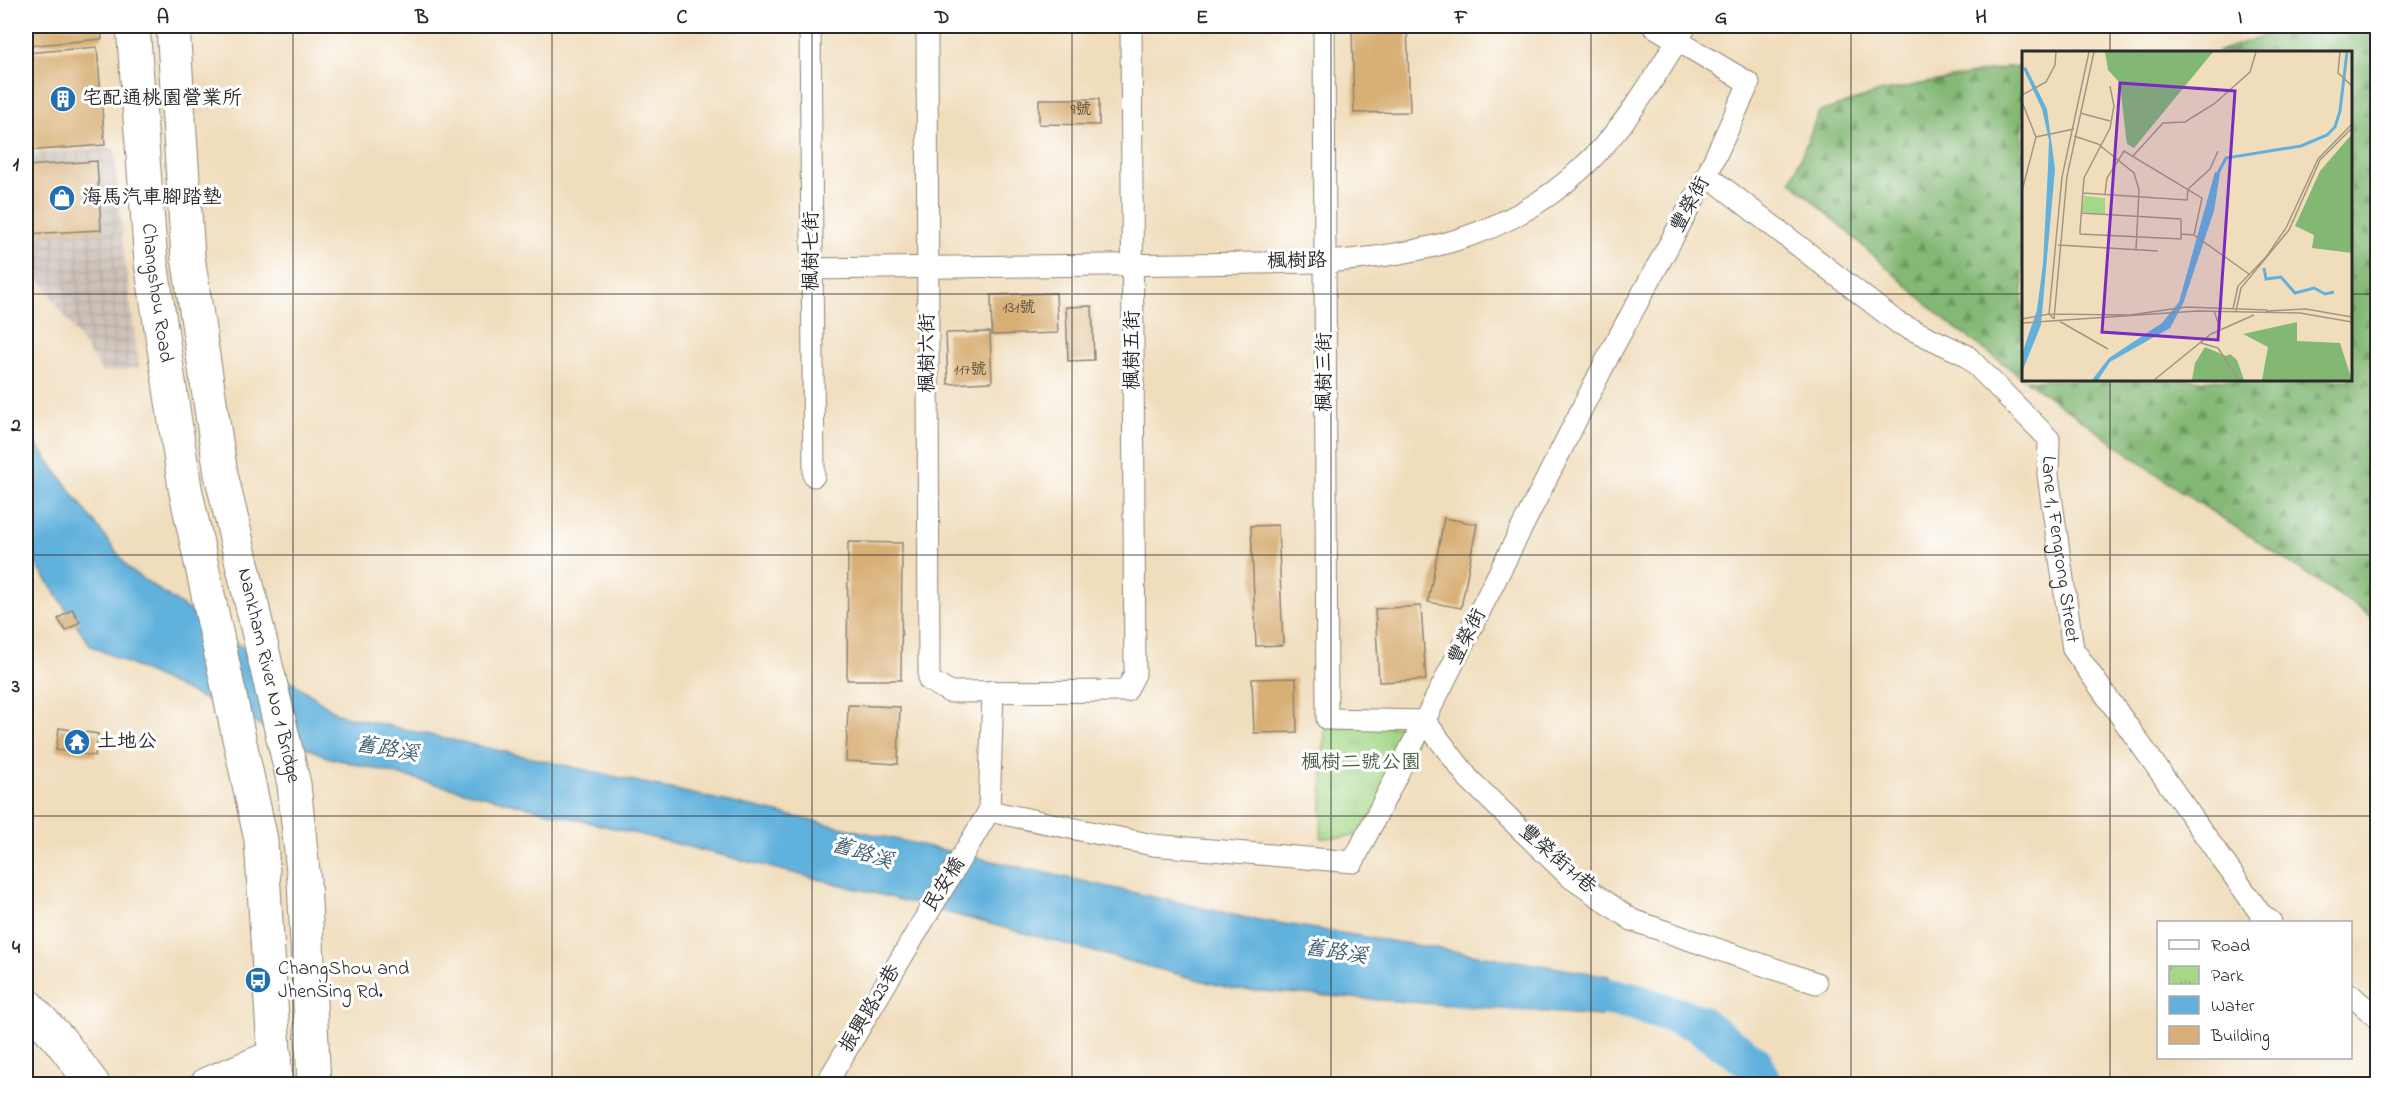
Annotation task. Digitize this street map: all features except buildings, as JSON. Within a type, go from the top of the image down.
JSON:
[{"type":"main road","name":"Changshou Road","points":[[133,26],[151,262],[185,488]]},
{"type":"main road","name":"Changshou Road","points":[[173,26],[188,257],[221,474]]},
{"type":"main road","name":"Nankham River No 1 Bridge","points":[[221,474],[294,784],[304,881],[314,1084]]},
{"type":"main road","name":"Nankham River No 1 Bridge","points":[[185,488],[261,840],[266,889],[275,1070]]},
{"type":"main road","points":[[26,1004],[49,1027],[93,1084]]},
{"type":"main road","points":[[207,1084],[275,1070]]},
{"type":"street","name":"楓樹七街","points":[[810,26],[814,476]]},
{"type":"street","name":"楓樹六街","points":[[927,26],[929,680],[949,692],[993,692]]},
{"type":"street","name":"楓樹五街","points":[[993,692],[1126,691],[1135,674],[1131,26]]},
{"type":"street","name":"楓樹三街","points":[[1324,26],[1327,719],[1425,721]]},
{"type":"street","points":[[1653,26],[1682,32]]},
{"type":"street","name":"楓樹路","points":[[812,269],[1325,262],[1384,258],[1430,248],[1501,225],[1545,198],[1582,168],[1620,125],[1682,32]]},
{"type":"street","name":"豐榮街","points":[[989,811],[1153,845],[1353,862],[1611,351],[1707,175],[1749,83],[1682,32]]},
{"type":"street","name":"Lane 1, Fengrong Street","points":[[1707,175],[1898,323],[1966,355],[2049,439],[2048,475],[2073,649],[2260,913],[2270,921]]},
{"type":"street","points":[[989,811],[993,692]]},
{"type":"street","name":"豐榮街71巷","points":[[1425,721],[1469,779],[1546,854],[1570,877],[1632,920],[1816,983]]},
{"type":"street","name":"民安橋","points":[[915,933],[989,811]]},
{"type":"street","name":"振興路23巷","points":[[826,1084],[915,933]]},
{"type":"street","points":[[2352,996],[2378,1018]]},
{"type":"shaded area","points":[[114,148],[125,264],[139,368],[102,372],[30,264],[26,264],[26,154]]},
{"type":"green space","points":[[2303,26],[2377,26],[2377,620],[2179,490],[2027,381],[2352,381],[2352,51],[2220,51],[2279,30]]},
{"type":"green space","points":[[2008,67],[2022,67],[2022,377],[1947,322],[1791,181],[1819,112],[1880,92]]},
{"type":"green space","name":"楓樹二號公園","points":[[1325,725],[1422,727],[1360,836],[1321,838]]},
{"type":"water","points":[[26,431],[129,569],[340,715],[1247,918],[1609,976],[1601,1016],[1233,989],[882,895],[327,757],[91,646],[26,549]]},
{"type":"waterway","name":"舊路溪","points":[[1554,988],[1632,1001],[1698,1023],[1755,1064],[1763,1084]]},
{"type":"place","name":"宅配通桃園營業所","points":[[63,99]]},
{"type":"place","name":"海馬汽車腳踏墊","points":[[62,198]]},
{"type":"place","name":"土地公","points":[[77,742]]},
{"type":"place","name":"ChangShou and JhenSing Rd.","points":[[258,980]]}]
